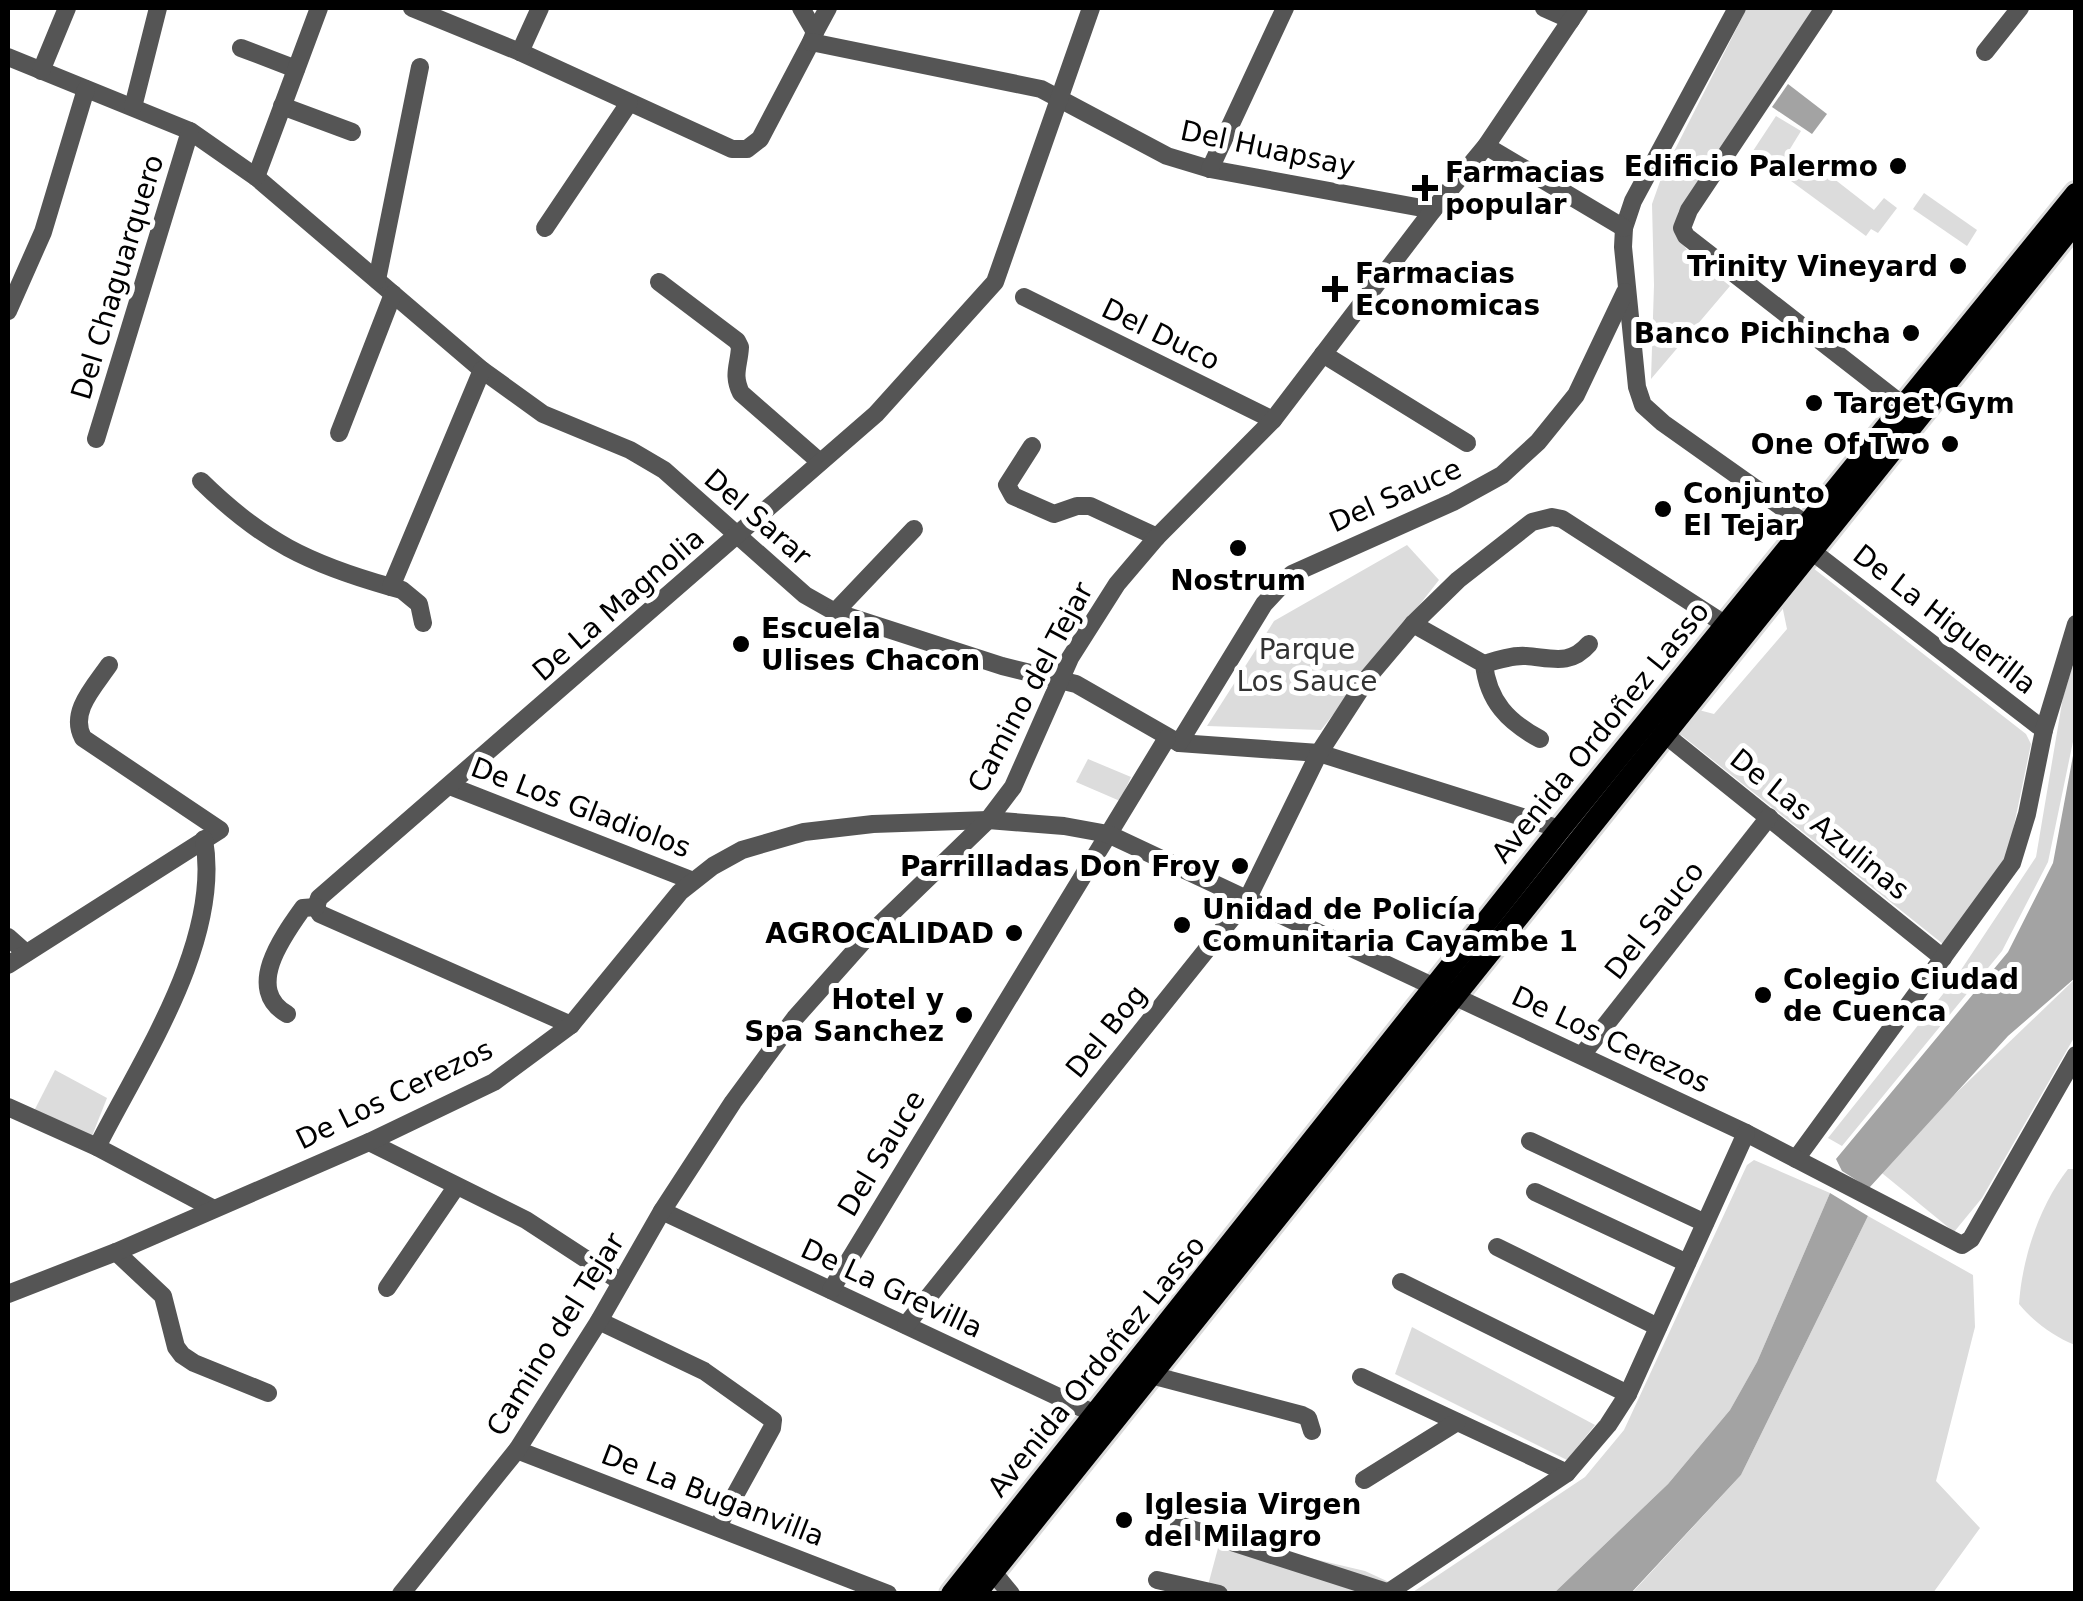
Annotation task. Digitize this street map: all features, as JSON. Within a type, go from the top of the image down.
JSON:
[{"type":"main road","name":"Avenida Ordoñez Lasso","points":[[975,1594],[1151,1375],[1444,991],[1560,828],[2076,194]]},
{"type":"main road","name":"Avenida Ordoñez Lasso","points":[[952,1594],[1444,991],[1813,552],[2076,220]]},
{"type":"street","points":[[42,70],[66,8]]},
{"type":"street","points":[[133,107],[158,8]]},
{"type":"street","points":[[256,177],[319,8]]},
{"type":"street","points":[[412,8],[520,52],[732,150],[747,149],[760,139],[828,8]]},
{"type":"street","points":[[520,52],[540,8]]},
{"type":"street","points":[[801,8],[813,37]]},
{"type":"street","name":"De La Magnolia","points":[[287,1014],[271,1000],[265,976],[303,908],[316,906],[319,898],[876,414],[995,282],[1091,8]]},
{"type":"street","points":[[1210,169],[1285,8]]},
{"type":"street","points":[[1544,8],[1575,14]]},
{"type":"street","points":[[1737,8],[1634,201],[1624,228],[1625,292],[1637,387],[1643,405],[1691,444],[1807,525]]},
{"type":"street","points":[[1824,8],[1689,210],[1682,228],[1686,236],[1904,406]]},
{"type":"street","points":[[1985,52],[2020,8]]},
{"type":"street","name":"Camino del Tejar","points":[[401,1594],[517,1450],[662,1212],[733,1102],[794,1018],[868,936],[988,820],[1014,787],[1084,632],[1117,584],[1156,538],[1273,420],[1432,210],[1486,146],[1575,14]]},
{"type":"street","name":"Del Huapsay","points":[[813,37],[1018,83],[1059,98],[1167,156],[1210,169],[1432,210]]},
{"type":"street","points":[[241,48],[296,69]]},
{"type":"street","name":"Del Sarar","points":[[8,57],[190,131],[256,177],[482,370],[544,414],[647,458],[805,595],[835,612],[1095,692],[1173,741],[1319,752],[1560,828]]},
{"type":"street","points":[[376,280],[420,67]]},
{"type":"street","points":[[8,311],[44,232],[86,89]]},
{"type":"street","points":[[545,228],[629,102]]},
{"type":"street","points":[[282,106],[352,132]]},
{"type":"street","name":"Del Chaguarquero","points":[[96,440],[190,131]]},
{"type":"street","points":[[1486,146],[1624,228]]},
{"type":"street","points":[[659,282],[737,341],[740,347],[734,367],[735,381],[741,392],[820,462]]},
{"type":"street","name":"Del Sauce","points":[[830,1290],[1108,834],[1264,604],[1292,574],[1454,502],[1502,475],[1538,442],[1576,395],[1625,292]]},
{"type":"street","points":[[339,433],[392,294]]},
{"type":"street","name":"Del Duco","points":[[1024,297],[1273,420]]},
{"type":"street","points":[[1323,354],[1467,443]]},
{"type":"street","points":[[392,586],[482,370]]},
{"type":"street","points":[[1032,446],[1007,485],[1012,496],[1054,514],[1076,506],[1090,506],[1156,538]]},
{"type":"street","points":[[200,482],[238,518],[284,547],[327,567],[402,590],[419,604],[423,623]]},
{"type":"street","name":"Del Bog","points":[[906,1325],[1248,898],[1319,752],[1369,676],[1458,580],[1532,522],[1552,517],[1726,624]]},
{"type":"street","points":[[835,612],[914,529]]},
{"type":"street","name":"De La Higuerilla","points":[[1813,552],[2044,730]]},
{"type":"street","points":[[1414,624],[1484,664],[1521,656],[1566,661],[1579,656],[1589,644]]},
{"type":"street","points":[[1796,1159],[2012,863],[2028,814],[2044,730],[2076,624]]},
{"type":"street","points":[[1484,664],[1494,700],[1508,718],[1540,740]]},
{"type":"street","points":[[109,666],[83,703],[77,720],[83,738],[212,834]]},
{"type":"street","name":"De Las Azulinas","points":[[1663,733],[1943,958]]},
{"type":"street","name":"De Los Gladiolos","points":[[450,786],[693,880]]},
{"type":"street","name":"Del Sauco","points":[[1582,1055],[1769,817]]},
{"type":"street","name":"De Los Cerezos","points":[[8,1294],[116,1252],[369,1142],[494,1082],[571,1024],[693,880],[742,850],[804,832],[873,824],[988,820],[1108,834],[1746,1132],[1962,1246],[1971,1239],[2076,1055]]},
{"type":"street","points":[[8,966],[212,834]]},
{"type":"street","points":[[96,1147],[175,993],[200,930],[212,834]]},
{"type":"street","points":[[316,906],[320,914],[571,1024]]},
{"type":"street","points":[[8,937],[26,953]]},
{"type":"street","points":[[8,1108],[96,1147],[212,1208]]},
{"type":"street","points":[[1179,1525],[1386,1593],[1567,1473],[1608,1425],[1628,1394],[1746,1132]]},
{"type":"street","points":[[369,1142],[526,1220],[622,1282]]},
{"type":"street","points":[[1530,1142],[1705,1223]]},
{"type":"street","points":[[387,1288],[456,1188]]},
{"type":"street","points":[[1536,1192],[1687,1262]]},
{"type":"street","name":"De La Grevilla","points":[[662,1212],[1097,1415]]},
{"type":"street","points":[[1497,1247],[1658,1328]]},
{"type":"street","points":[[116,1252],[163,1296],[182,1355],[194,1364],[268,1394]]},
{"type":"street","points":[[1400,1282],[1628,1394]]},
{"type":"street","points":[[599,1321],[704,1372],[773,1420],[718,1526]]},
{"type":"street","points":[[1151,1375],[1302,1415],[1308,1418],[1312,1430]]},
{"type":"street","points":[[1360,1377],[1567,1473]]},
{"type":"street","points":[[1364,1480],[1458,1422]]},
{"type":"street","name":"De La Buganvilla","points":[[517,1450],[888,1594]]},
{"type":"street","points":[[992,1571],[1012,1594]]},
{"type":"street","points":[[1157,1580],[1219,1594]]},
{"type":"green space","points":[[1747,8],[1824,8],[1678,212],[1677,225],[1685,246],[1730,286],[1651,379],[1652,204],[1663,173]]},
{"type":"green space","points":[[1776,116],[1801,131],[1774,175],[1747,160]]},
{"type":"green space","points":[[1806,157],[1874,210],[1884,198],[1897,208],[1878,233],[1871,229],[1866,236],[1791,181]]},
{"type":"green space","points":[[1924,193],[1977,230],[1967,246],[1913,209]]},
{"type":"green space","name":"Parque Los Sauce","points":[[1407,545],[1439,580],[1321,730],[1207,726],[1274,621]]},
{"type":"green space","points":[[1813,568],[2026,734],[2031,744],[2008,854],[1943,944],[1675,730],[1695,709],[1714,714],[1787,629],[1782,605]]},
{"type":"green space","points":[[2075,659],[2075,732],[2048,862],[2002,951],[1842,1146],[1828,1138],[1955,979],[2036,857],[2063,697]]},
{"type":"green space","points":[[1088,759],[1131,777],[1120,801],[1076,782]]},
{"type":"green space","points":[[2075,979],[2075,1036],[1982,1198],[1954,1232],[1877,1169]]},
{"type":"green space","points":[[55,1070],[107,1098],[92,1136],[34,1111]]},
{"type":"green space","points":[[1754,1160],[1830,1193],[1757,1362],[1730,1410],[1668,1484],[1554,1593],[1410,1594],[1585,1477],[1624,1430],[1747,1165]]},
{"type":"green space","points":[[2068,1169],[2076,1169],[2075,1345],[2045,1328],[2019,1304],[2034,1234]]},
{"type":"green space","points":[[1868,1216],[1973,1275],[1975,1327],[1936,1481],[1980,1528],[1933,1593],[1631,1594],[1741,1475]]},
{"type":"green space","points":[[1412,1327],[1595,1425],[1567,1460],[1395,1374]]},
{"type":"green space","points":[[1221,1537],[1365,1571],[1389,1582],[1377,1594],[1228,1594],[1207,1589]]},
{"type":"shaded area","points":[[1788,84],[1827,114],[1812,134],[1772,107]]},
{"type":"shaded area","points":[[2075,745],[2075,978],[2008,1036],[1869,1188],[1842,1171],[1836,1159],[2008,952],[2053,863]]},
{"type":"shaded area","points":[[1830,1193],[1868,1216],[1741,1475],[1631,1593],[1554,1593],[1668,1484],[1730,1410],[1757,1362]]},
{"type":"place","name":"Edificio Palermo","points":[[1898,166]]},
{"type":"place","name":"Farmacias popular","points":[[1425,188]]},
{"type":"place","name":"Trinity Vineyard","points":[[1958,266]]},
{"type":"place","name":"Farmacias Economicas","points":[[1335,289]]},
{"type":"place","name":"Banco Pichincha","points":[[1911,333]]},
{"type":"place","name":"Target Gym","points":[[1814,403]]},
{"type":"place","name":"One Of Two","points":[[1950,444]]},
{"type":"place","name":"Conjunto El Tejar","points":[[1663,509]]},
{"type":"place","name":"Nostrum","points":[[1238,548]]},
{"type":"place","name":"Escuela Ulises Chacon","points":[[741,644]]},
{"type":"place","name":"Parrilladas Don Froy","points":[[1240,866]]},
{"type":"place","name":"Unidad de Policía Comunitaria Cayambe 1","points":[[1182,925]]},
{"type":"place","name":"AGROCALIDAD","points":[[1014,933]]},
{"type":"place","name":"Colegio Ciudad de Cuenca","points":[[1763,995]]},
{"type":"place","name":"Hotel y Spa Sanchez","points":[[964,1015]]},
{"type":"place","name":"Iglesia Virgen del Milagro","points":[[1124,1520]]}]
